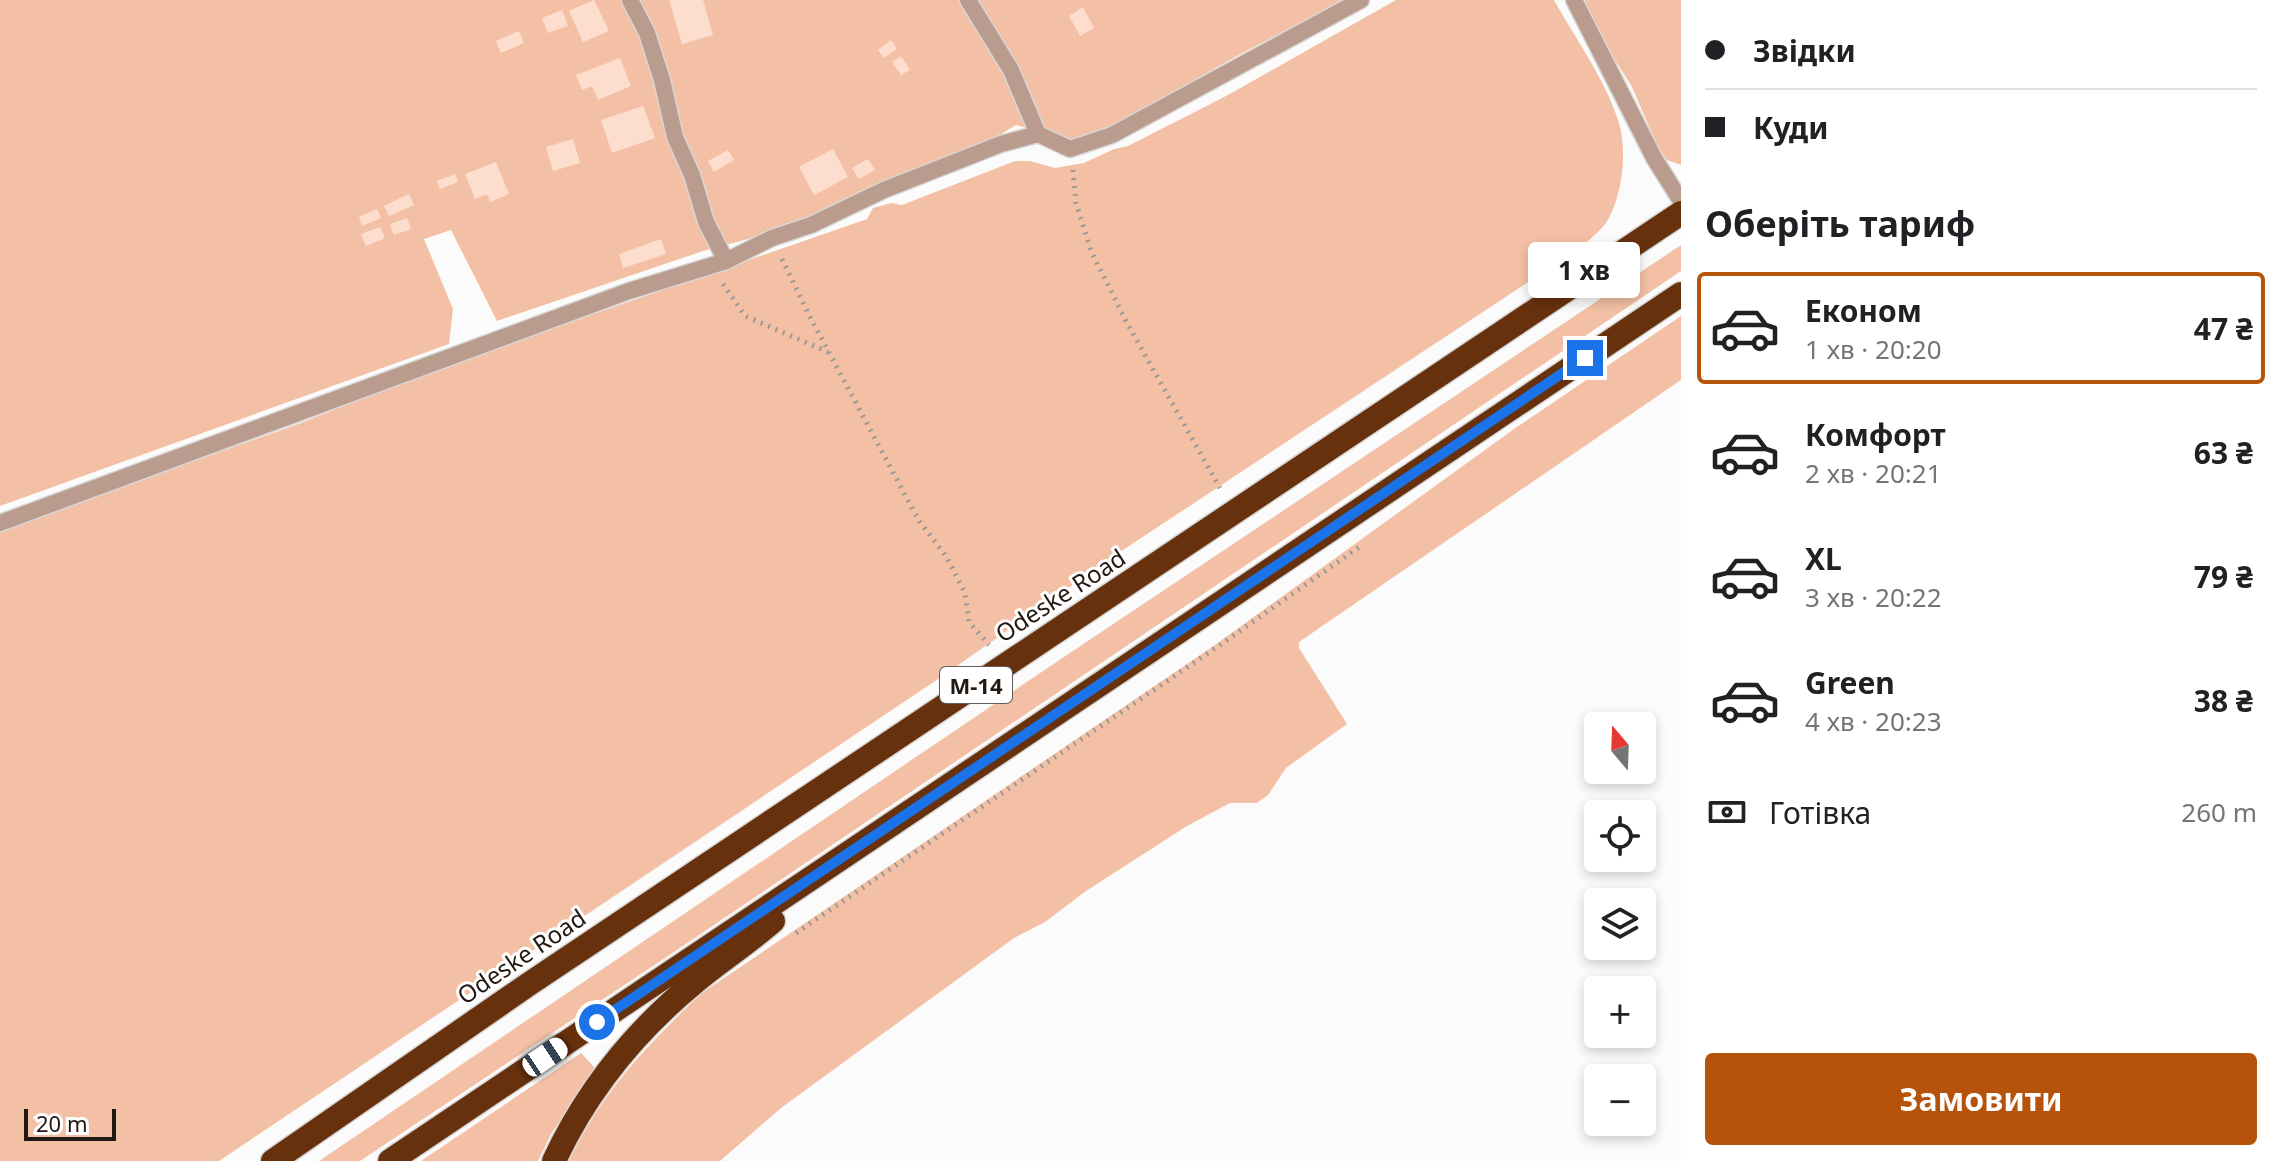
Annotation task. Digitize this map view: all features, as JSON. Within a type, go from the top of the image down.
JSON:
[{"type":"highway","name":"Odeske Road","points":[[273,1161],[529,984],[1681,213]]},
{"type":"highway","name":"М-14","points":[[390,1161],[1681,294]]},
{"type":"highway","points":[[554,1161],[585,1101],[643,1029],[856,848]]},
{"type":"lane","points":[[630,0],[647,33],[675,137],[692,175],[720,262]]},
{"type":"lane","points":[[968,0],[1011,70],[1038,134]]},
{"type":"lane","points":[[0,523],[601,301],[720,262],[772,238],[811,225],[884,190],[1001,144],[1038,134],[1070,149],[1112,135],[1361,0]]},
{"type":"lane","points":[[1574,0],[1654,158],[1681,201]]},
{"type":"path","points":[[1070,149],[1076,203],[1091,251],[1127,323],[1201,450],[1234,514]]},
{"type":"path","points":[[772,238],[829,353],[919,521],[946,556],[965,593],[969,622],[1006,664]]},
{"type":"path","points":[[720,262],[727,291],[745,316],[829,353]]},
{"type":"path","points":[[794,935],[1373,537]]},
{"type":"shaded area","points":[[0,0],[1344,0],[1242,53],[1099,134],[1070,140],[1016,125],[976,149],[778,231],[703,251],[497,321],[451,230],[424,239],[453,309],[449,344],[0,506]]},
{"type":"shaded area","points":[[1396,0],[1554,0],[1608,95],[1622,138],[1622,176],[1616,201],[1606,223],[1584,245],[1117,554],[944,675],[219,1161],[0,1161],[0,530],[301,423],[444,366],[867,219],[873,208],[891,203],[902,205],[1015,161],[1030,161],[1055,168],[1084,163],[1128,146],[1228,95]]},
{"type":"shaded area","points":[[1576,0],[1681,0],[1681,165],[1667,160],[1658,147],[1631,85]]},
{"type":"shaded area","points":[[1681,245],[1681,271],[674,952],[360,1161],[319,1161],[1043,671]]},
{"type":"shaded area","points":[[1681,316],[1681,380],[1299,642],[1299,648],[1347,724],[1286,768],[1268,795],[1257,803],[1230,803],[1187,826],[1086,891],[1045,922],[1014,938],[781,1108],[720,1161],[569,1161],[611,1091],[663,1031],[702,993],[1215,645],[1514,429]]},
{"type":"shaded area","points":[[581,1053],[595,1068],[551,1134],[538,1161],[421,1161]]},
{"type":"building","points":[[594,0],[609,31],[583,42],[569,11]]},
{"type":"building","points":[[669,0],[703,0],[713,35],[682,44]]},
{"type":"building","points":[[1083,7],[1094,28],[1080,36],[1069,16]]},
{"type":"building","points":[[562,10],[568,26],[548,33],[542,18]]},
{"type":"building","points":[[519,31],[524,43],[501,53],[496,41]]},
{"type":"building","points":[[891,40],[897,49],[884,58],[878,50]]},
{"type":"building","points":[[901,56],[910,70],[901,75],[892,62]]},
{"type":"building","points":[[620,58],[631,86],[598,100],[592,86],[582,90],[576,75]]},
{"type":"building","points":[[643,106],[655,138],[612,153],[601,120]]},
{"type":"building","points":[[573,139],[580,163],[553,171],[546,147]]},
{"type":"building","points":[[833,149],[848,177],[814,195],[799,167]]},
{"type":"building","points":[[728,150],[734,160],[714,172],[708,161]]},
{"type":"building","points":[[868,159],[875,170],[859,179],[852,168]]},
{"type":"building","points":[[496,162],[509,194],[490,202],[487,194],[475,199],[465,174]]},
{"type":"building","points":[[455,174],[458,182],[440,189],[437,181]]},
{"type":"building","points":[[409,194],[414,205],[389,216],[384,206]]},
{"type":"building","points":[[377,209],[381,218],[362,226],[359,217]]},
{"type":"building","points":[[407,218],[411,229],[394,235],[390,224]]},
{"type":"building","points":[[380,227],[385,238],[366,246],[361,234]]},
{"type":"building","points":[[661,239],[666,254],[623,268],[619,254]]},
{"type":"route","points":[[597,1022],[1585,358]]}]
